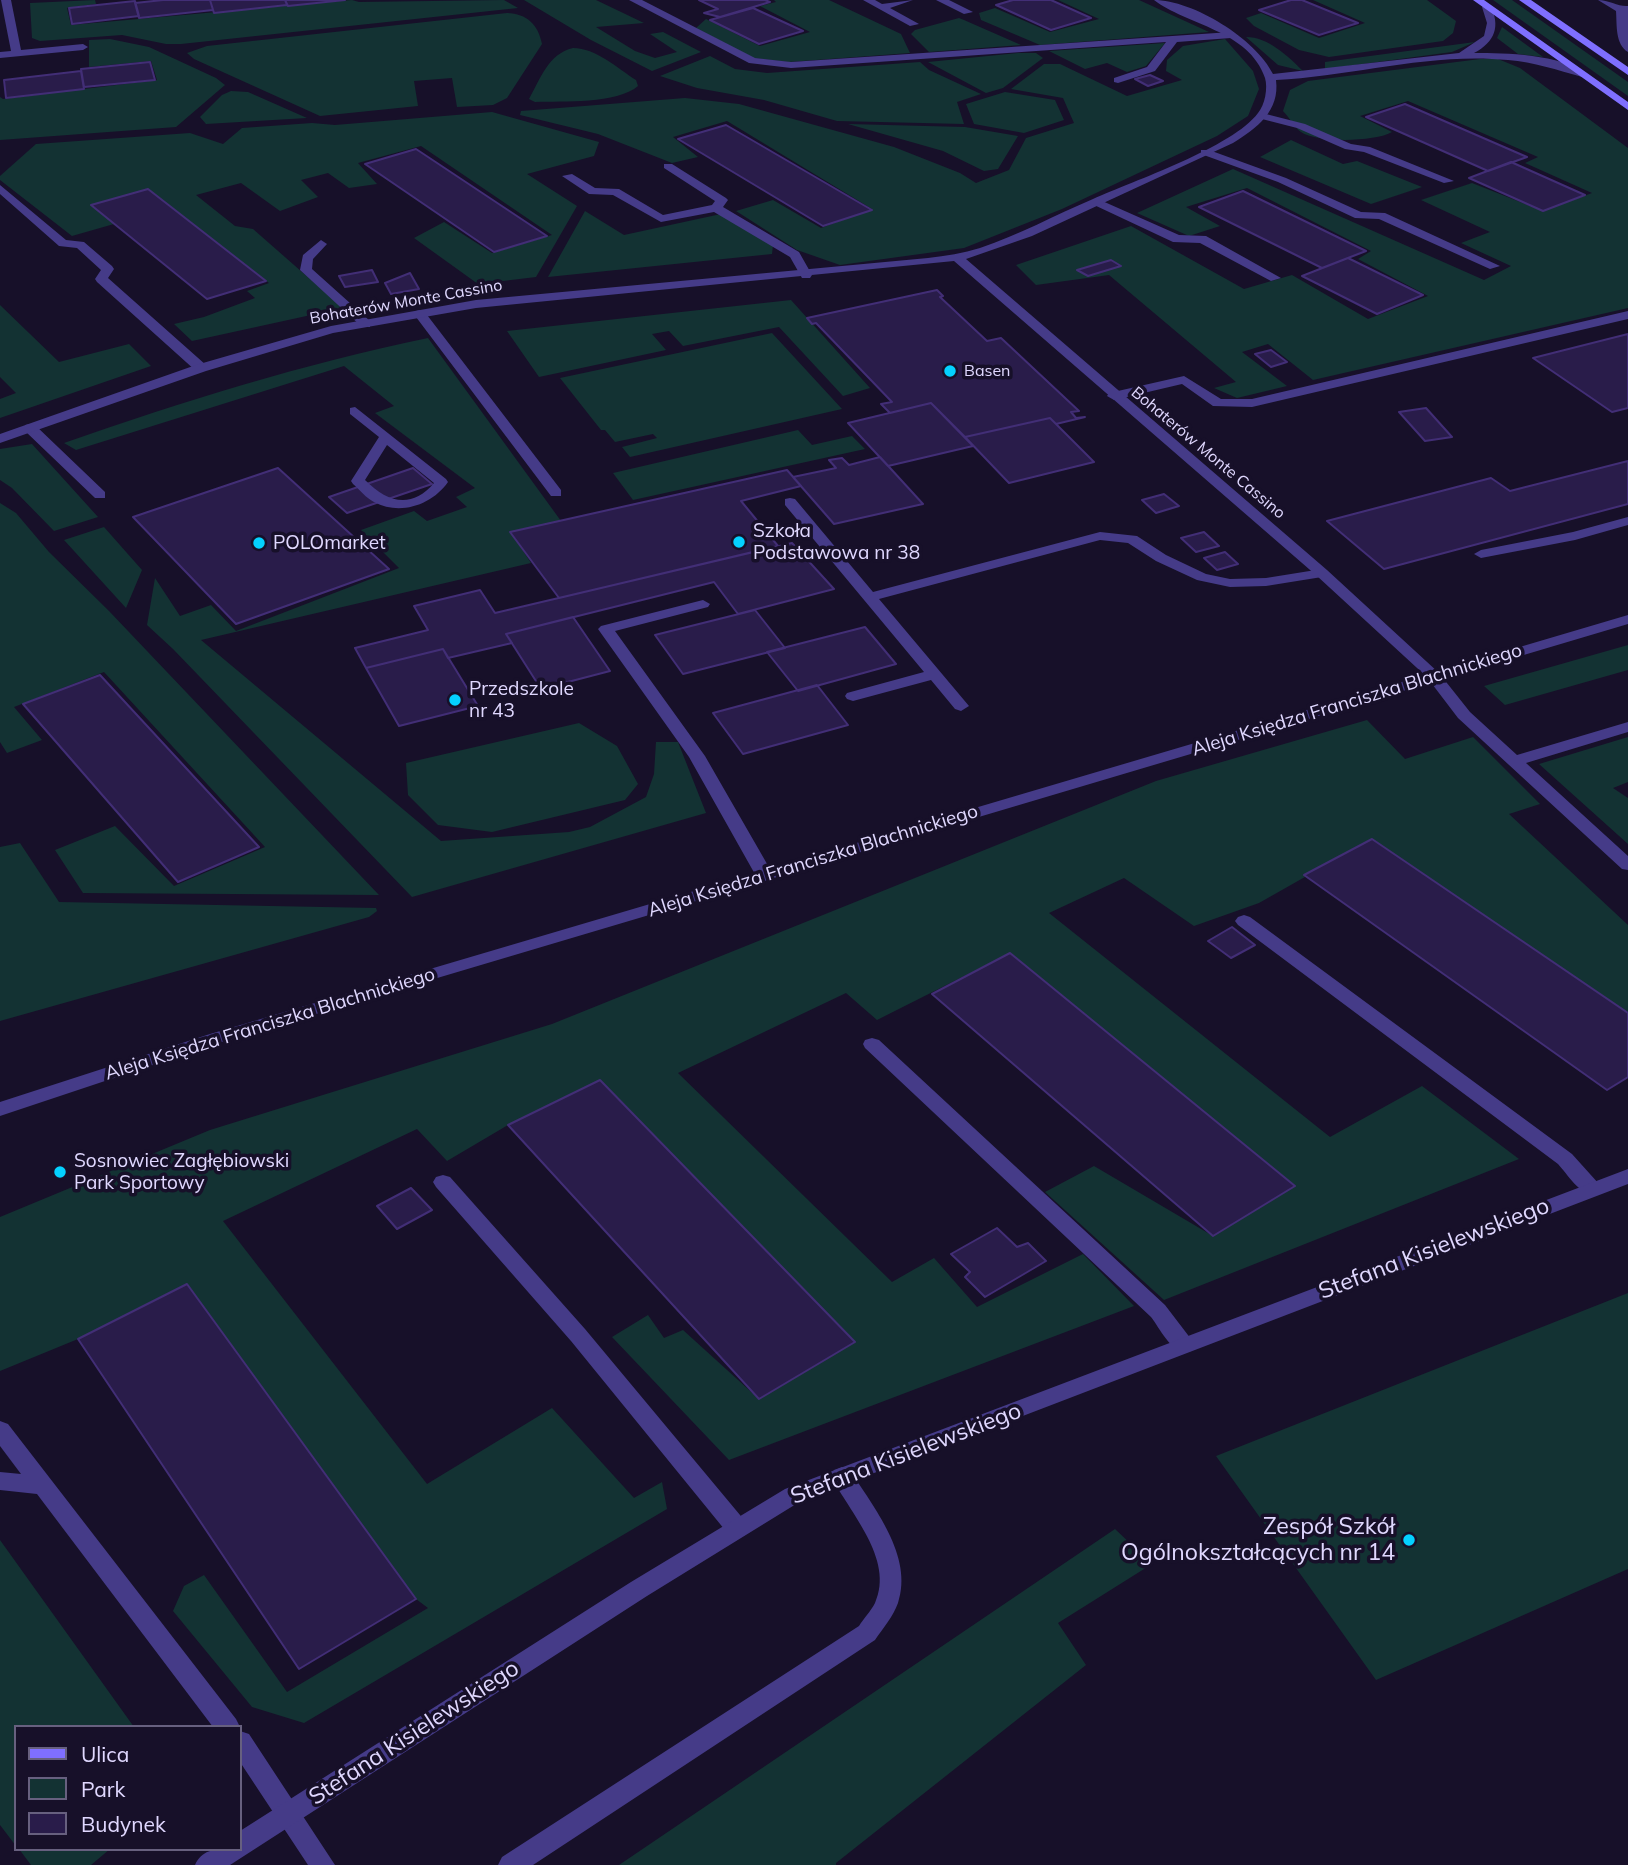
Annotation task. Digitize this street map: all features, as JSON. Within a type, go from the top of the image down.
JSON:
[{"type":"main road","points":[[1524,0],[1628,72]]},
{"type":"main road","points":[[1483,3],[1628,107]]},
{"type":"street","points":[[6,0],[17,53]]},
{"type":"street","points":[[634,0],[753,61],[792,65],[1231,34]]},
{"type":"street","points":[[868,0],[914,24]]},
{"type":"street","points":[[881,7],[908,0]]},
{"type":"street","points":[[941,0],[968,12]]},
{"type":"street","points":[[1159,0],[1231,34],[1251,51],[1270,77],[1272,92],[1262,116],[1301,126],[1349,147],[1366,149],[1448,181]]},
{"type":"street","points":[[1603,0],[1625,10],[1623,37],[1628,50]]},
{"type":"street","points":[[1443,58],[1473,50],[1487,39],[1494,22],[1483,3]]},
{"type":"street","points":[[1118,80],[1151,69],[1174,40]]},
{"type":"street","points":[[0,55],[83,47]]},
{"type":"street","points":[[1270,77],[1321,75],[1443,58],[1490,56],[1546,61],[1583,74]]},
{"type":"street","name":"Bohaterów Monte Cassino","points":[[0,439],[201,368],[331,330],[477,304],[806,275],[958,258],[987,250],[1205,152],[1245,130],[1262,116]]},
{"type":"street","points":[[1205,152],[1282,180],[1359,216],[1381,215],[1494,265]]},
{"type":"street","points":[[568,176],[593,192],[615,191],[661,219],[716,208],[722,200],[668,166]]},
{"type":"street","points":[[0,188],[63,243],[80,245],[108,269],[101,279],[201,368]]},
{"type":"street","points":[[1096,202],[1177,239],[1202,239],[1275,278]]},
{"type":"street","points":[[716,208],[795,255],[806,275]]},
{"type":"street","points":[[321,244],[307,258],[306,270],[366,324]]},
{"type":"street","name":"Bohaterów Monte Cassino","points":[[958,258],[1114,396],[1322,573],[1434,676],[1464,715],[1628,865]]},
{"type":"street","points":[[420,314],[556,494]]},
{"type":"street","points":[[1114,396],[1184,380],[1218,403],[1252,403],[1628,315]]},
{"type":"street","points":[[355,411],[386,436],[441,482],[436,491],[411,503],[395,504],[380,500],[358,481],[386,436]]},
{"type":"street","points":[[30,428],[100,495]]},
{"type":"street","points":[[790,502],[961,706]]},
{"type":"street","points":[[1481,554],[1575,536],[1628,522]]},
{"type":"street","points":[[870,597],[1100,536],[1132,539],[1161,558],[1202,578],[1230,583],[1266,582],[1322,573]]},
{"type":"street","points":[[703,604],[606,629],[697,756],[765,876]]},
{"type":"street","name":"Aleja Księdza Franciszka Blachnickiego","points":[[0,1109],[216,1038],[1628,619]]},
{"type":"street","points":[[853,696],[934,674]]},
{"type":"street","points":[[1514,761],[1628,727]]},
{"type":"street","points":[[1244,921],[1565,1159],[1592,1189]]},
{"type":"street","points":[[872,1044],[1158,1311],[1184,1345]]},
{"type":"street","name":"Stefana Kisielewskiego","points":[[242,1844],[737,1528],[793,1496],[1628,1176]]},
{"type":"street","points":[[443,1182],[578,1335],[737,1528]]},
{"type":"street","points":[[0,1430],[226,1725]]},
{"type":"street","points":[[512,1865],[867,1633],[887,1601],[889,1565],[874,1530],[842,1476]]},
{"type":"street","points":[[0,1481],[44,1486]]},
{"type":"street","points":[[242,1745],[322,1865]]},
{"type":"street","points":[[208,1865],[230,1851]]},
{"type":"green space","points":[[95,0],[96,4],[67,8],[71,25],[352,0],[504,0],[518,8],[181,44],[166,44],[122,35],[40,41],[32,38],[30,3]]},
{"type":"green space","points":[[524,0],[596,0],[644,23],[596,27],[635,51],[655,58],[677,52],[650,34],[663,32],[701,52],[652,71],[591,40]]},
{"type":"green space","points":[[774,0],[829,0],[901,34],[910,53],[789,62],[753,58],[696,28],[706,19],[760,46],[810,32],[760,6],[776,2]]},
{"type":"green space","points":[[1058,0],[1139,0],[1209,32],[1040,45],[981,20],[979,13],[995,8],[1050,32],[1099,19]]},
{"type":"green space","points":[[1313,0],[1427,0],[1456,21],[1453,33],[1443,41],[1329,57],[1299,50],[1254,26],[1246,18],[1261,13],[1319,38],[1365,23]]},
{"type":"green space","points":[[1493,0],[1512,0],[1628,82],[1628,96]]},
{"type":"green space","points":[[507,13],[520,15],[530,21],[538,31],[542,44],[507,98],[493,105],[457,107],[452,78],[414,81],[418,106],[320,116],[194,59],[187,53],[207,46]]},
{"type":"green space","points":[[959,18],[1021,45],[929,52],[911,34],[915,30]]},
{"type":"green space","points":[[1502,27],[1543,57],[1518,54],[1497,38]]},
{"type":"green space","points":[[1246,37],[1270,44],[1303,71],[1278,65]]},
{"type":"green space","points":[[110,39],[149,47],[216,78],[225,85],[176,127],[0,140],[0,97],[3,99],[157,80],[151,61],[89,67],[89,40]]},
{"type":"green space","points":[[1225,39],[1253,71],[1259,89],[1248,116],[1217,136],[1062,209],[964,248],[840,265],[797,250],[736,211],[773,200],[821,228],[872,209],[727,121],[673,137],[698,157],[672,163],[598,134],[520,115],[521,111],[685,98],[739,104],[894,147],[960,173],[976,183],[1009,170],[1026,138],[1074,123],[1063,98],[1011,89],[1044,64],[1060,64],[1127,96],[1182,80],[1166,71],[1167,60],[1183,46]]},
{"type":"green space","points":[[1475,42],[1452,52],[1325,69],[1325,62]]},
{"type":"green space","points":[[1165,43],[1146,66],[1127,72],[1107,63],[1085,69],[1049,51]]},
{"type":"green space","points":[[573,48],[590,51],[606,60],[636,80],[638,86],[629,92],[604,99],[535,102],[529,99],[551,61]]},
{"type":"green space","points":[[1036,53],[1043,58],[1003,88],[986,93],[928,62]]},
{"type":"green space","points":[[710,56],[735,69],[767,73],[920,62],[929,70],[981,94],[957,102],[964,124],[837,121],[764,100],[697,88],[660,76]]},
{"type":"green space","points":[[1498,59],[1520,68],[1628,148],[1628,308],[1313,380],[1268,344],[1242,352],[1287,386],[1237,398],[1214,388],[1236,382],[1109,275],[1036,285],[1016,265],[1131,226],[1244,289],[1292,275],[1368,319],[1428,296],[1358,259],[1371,251],[1247,188],[1186,207],[1220,226],[1189,236],[1137,213],[1233,169],[1484,280],[1511,266],[1461,243],[1490,232],[1421,200],[1472,183],[1543,211],[1592,193],[1525,163],[1538,157],[1408,101],[1360,116],[1392,132],[1373,138],[1332,139],[1309,136],[1298,130],[1283,111],[1290,90],[1308,81]]},
{"type":"green space","points":[[231,91],[248,92],[307,118],[206,124],[200,117],[222,95]]},
{"type":"green space","points":[[1005,92],[1055,100],[1064,120],[1024,133],[974,124],[966,104]]},
{"type":"green space","points":[[492,112],[599,142],[594,156],[527,174],[577,206],[536,277],[478,284],[414,238],[444,222],[492,253],[552,235],[421,146],[358,163],[377,184],[349,188],[328,173],[301,180],[318,197],[280,211],[241,183],[196,195],[235,226],[253,229],[343,308],[192,341],[174,324],[204,317],[255,298],[247,291],[269,283],[148,189],[91,205],[114,224],[72,236],[0,180],[0,176],[36,144],[190,133],[223,144],[242,128],[312,123],[335,125]]},
{"type":"green space","points":[[848,124],[965,127],[1018,136],[998,169],[984,171],[943,151]]},
{"type":"green space","points":[[1291,140],[1343,164],[1357,161],[1422,187],[1371,204],[1260,157]]},
{"type":"green space","points":[[585,211],[624,235],[721,214],[773,245],[772,254],[548,277]]},
{"type":"green space","points":[[791,300],[870,388],[843,396],[779,327],[683,346],[669,331],[652,334],[666,350],[539,377],[507,331]]},
{"type":"green space","points":[[0,305],[59,362],[129,344],[151,366],[0,418],[0,399],[16,393],[0,377]]},
{"type":"green space","points":[[772,333],[842,409],[630,457],[622,447],[657,438],[653,434],[615,442],[605,430],[601,430],[560,378]]},
{"type":"green space","points":[[428,338],[561,521],[511,532],[531,563],[201,640],[441,841],[569,832],[590,827],[646,797],[654,774],[656,742],[678,742],[706,813],[412,897],[147,625],[155,578],[180,616],[211,605],[236,631],[399,568],[361,530],[414,511],[427,521],[467,507],[456,497],[475,488],[375,413],[394,406],[344,366],[76,450],[64,443],[244,384],[335,359]]},
{"type":"green space","points":[[798,430],[812,445],[852,436],[865,449],[633,500],[613,473]]},
{"type":"green space","points":[[32,444],[98,517],[54,531],[12,488],[0,480],[0,449]]},
{"type":"green space","points":[[0,503],[16,513],[49,552],[109,611],[379,895],[83,893],[55,850],[115,826],[174,886],[265,847],[104,672],[14,707],[42,740],[7,753],[0,742]]},
{"type":"green space","points":[[104,527],[142,570],[126,608],[64,540]]},
{"type":"green space","points":[[1628,645],[1628,670],[1505,705],[1484,686]]},
{"type":"green space","points":[[1367,720],[1405,759],[1473,737],[1540,804],[1509,814],[1628,925],[1628,1013],[1372,839],[1259,903],[1194,926],[1124,878],[1049,913],[1330,1137],[1422,1086],[1519,1159],[1164,1300],[1045,1192],[1094,1166],[1213,1236],[1294,1186],[1010,953],[877,1020],[846,993],[678,1073],[892,1282],[934,1258],[977,1307],[1083,1254],[1134,1306],[729,1460],[612,1337],[648,1315],[664,1338],[683,1330],[759,1399],[855,1342],[600,1080],[508,1125],[447,1161],[417,1129],[223,1221],[427,1484],[552,1408],[634,1498],[662,1482],[667,1509],[304,1723],[252,1707],[173,1611],[184,1586],[204,1575],[287,1692],[428,1608],[416,1599],[188,1285],[78,1339],[0,1371],[0,1217],[210,1130],[552,1024],[1156,781]]},
{"type":"green space","points":[[579,723],[617,746],[638,784],[625,800],[492,832],[438,825],[408,795],[406,763]]},
{"type":"green space","points":[[1628,737],[1628,782],[1613,788],[1628,798],[1628,844],[1539,764]]},
{"type":"green space","points":[[20,843],[59,902],[376,908],[377,911],[369,917],[0,1021],[0,847]]},
{"type":"green space","points":[[1628,1293],[1628,1569],[1376,1680],[1216,1456]]},
{"type":"green space","points":[[1115,1529],[1152,1564],[1058,1623],[1086,1665],[836,1865],[619,1865]]},
{"type":"green space","points":[[0,1540],[133,1725],[14,1725],[14,1843],[0,1825]]},
{"type":"green space","points":[[20,1851],[108,1851],[91,1865],[31,1865]]},
{"type":"building","points":[[210,0],[213,10],[139,18],[135,3]]},
{"type":"building","points":[[210,0],[285,0],[287,5],[214,13]]},
{"type":"building","points":[[285,0],[345,0],[288,6]]},
{"type":"building","points":[[699,0],[770,2],[720,17],[704,13],[718,9]]},
{"type":"building","points":[[1013,0],[1051,0],[1091,18],[1051,30],[996,5]]},
{"type":"building","points":[[1291,0],[1302,0],[1358,23],[1319,35],[1259,10]]},
{"type":"building","points":[[135,1],[139,16],[72,24],[69,8]]},
{"type":"building","points":[[753,8],[803,31],[759,44],[710,20]]},
{"type":"building","points":[[150,62],[155,80],[84,87],[81,69]]},
{"type":"building","points":[[81,71],[84,89],[6,98],[4,80]]},
{"type":"building","points":[[1150,75],[1163,81],[1148,86],[1135,79]]},
{"type":"building","points":[[1405,104],[1527,157],[1488,171],[1366,117]]},
{"type":"building","points":[[726,125],[872,210],[823,226],[678,139]]},
{"type":"building","points":[[416,149],[547,236],[494,252],[365,164]]},
{"type":"building","points":[[1511,162],[1585,195],[1543,211],[1469,178]]},
{"type":"building","points":[[148,189],[266,281],[207,299],[91,205]]},
{"type":"building","points":[[1243,191],[1366,251],[1322,268],[1199,207]]},
{"type":"building","points":[[1348,258],[1423,295],[1377,314],[1302,276]]},
{"type":"building","points":[[1111,260],[1121,266],[1088,276],[1077,270]]},
{"type":"building","points":[[372,270],[378,282],[345,287],[339,276]]},
{"type":"building","points":[[410,273],[419,289],[391,294],[385,283]]},
{"type":"building","name":"Basen","points":[[937,290],[943,296],[940,297],[987,341],[1001,338],[1079,411],[1071,412],[1076,418],[1085,417],[1056,424],[1050,418],[965,437],[931,403],[890,413],[881,404],[892,402],[816,323],[812,324],[807,318]]},
{"type":"building","points":[[1628,334],[1628,408],[1612,412],[1533,358]]},
{"type":"building","points":[[1271,350],[1287,362],[1271,367],[1255,354]]},
{"type":"building","points":[[931,403],[973,446],[888,466],[848,423]]},
{"type":"building","points":[[1426,408],[1452,437],[1425,441],[1399,412]]},
{"type":"building","points":[[1050,418],[1094,462],[1009,483],[965,437]]},
{"type":"building","points":[[880,457],[923,504],[834,524],[793,477],[836,468],[829,460],[842,458],[849,465]]},
{"type":"building","points":[[1628,461],[1628,504],[1384,569],[1327,521],[1491,478],[1510,491]]},
{"type":"building","name":"POLOmarket","points":[[278,468],[389,569],[236,624],[133,517]]},
{"type":"building","points":[[413,468],[432,484],[347,513],[329,497]]},
{"type":"building","points":[[787,470],[801,486],[741,501],[778,546],[559,598],[510,532]]},
{"type":"building","points":[[1164,494],[1179,506],[1156,513],[1142,500]]},
{"type":"building","points":[[1204,532],[1219,546],[1196,552],[1181,538]]},
{"type":"building","points":[[792,543],[834,589],[738,614],[714,582],[506,634],[512,643],[448,658],[443,649],[366,668],[355,648],[428,630],[414,606],[480,590],[495,613]]},
{"type":"building","points":[[1225,552],[1238,564],[1217,570],[1204,558]]},
{"type":"building","points":[[755,610],[785,648],[683,674],[655,635]]},
{"type":"building","points":[[573,617],[610,671],[541,689],[506,634]]},
{"type":"building","points":[[865,627],[896,664],[798,691],[767,652]]},
{"type":"building","points":[[443,649],[478,706],[399,726],[366,668]]},
{"type":"building","points":[[100,675],[259,847],[178,882],[23,704]]},
{"type":"building","points":[[817,685],[848,725],[743,754],[713,713]]},
{"type":"building","points":[[1372,839],[1628,1013],[1628,1077],[1607,1090],[1304,875]]},
{"type":"building","points":[[1232,927],[1255,945],[1231,958],[1208,941]]},
{"type":"building","points":[[1010,953],[1295,1186],[1213,1236],[932,994]]},
{"type":"building","points":[[600,1080],[855,1342],[759,1399],[508,1125]]},
{"type":"building","points":[[411,1188],[432,1210],[397,1229],[377,1206]]},
{"type":"building","points":[[997,1228],[1017,1247],[1028,1243],[1046,1261],[985,1297],[965,1277],[970,1272],[951,1254]]},
{"type":"building","points":[[187,1284],[416,1599],[299,1669],[78,1339]]},
{"type":"place","name":"Basen","points":[[950,371]]},
{"type":"place","name":"Szkoła Podstawowa nr 38","points":[[739,542]]},
{"type":"place","name":"POLOmarket","points":[[259,543]]},
{"type":"place","name":"Przedszkole nr 43","points":[[455,700]]},
{"type":"place","name":"Sosnowiec Zagłębiowski Park Sportowy","points":[[60,1172]]},
{"type":"place","name":"Zespół Szkół Ogólnokształcących nr 14","points":[[1409,1540]]}]
